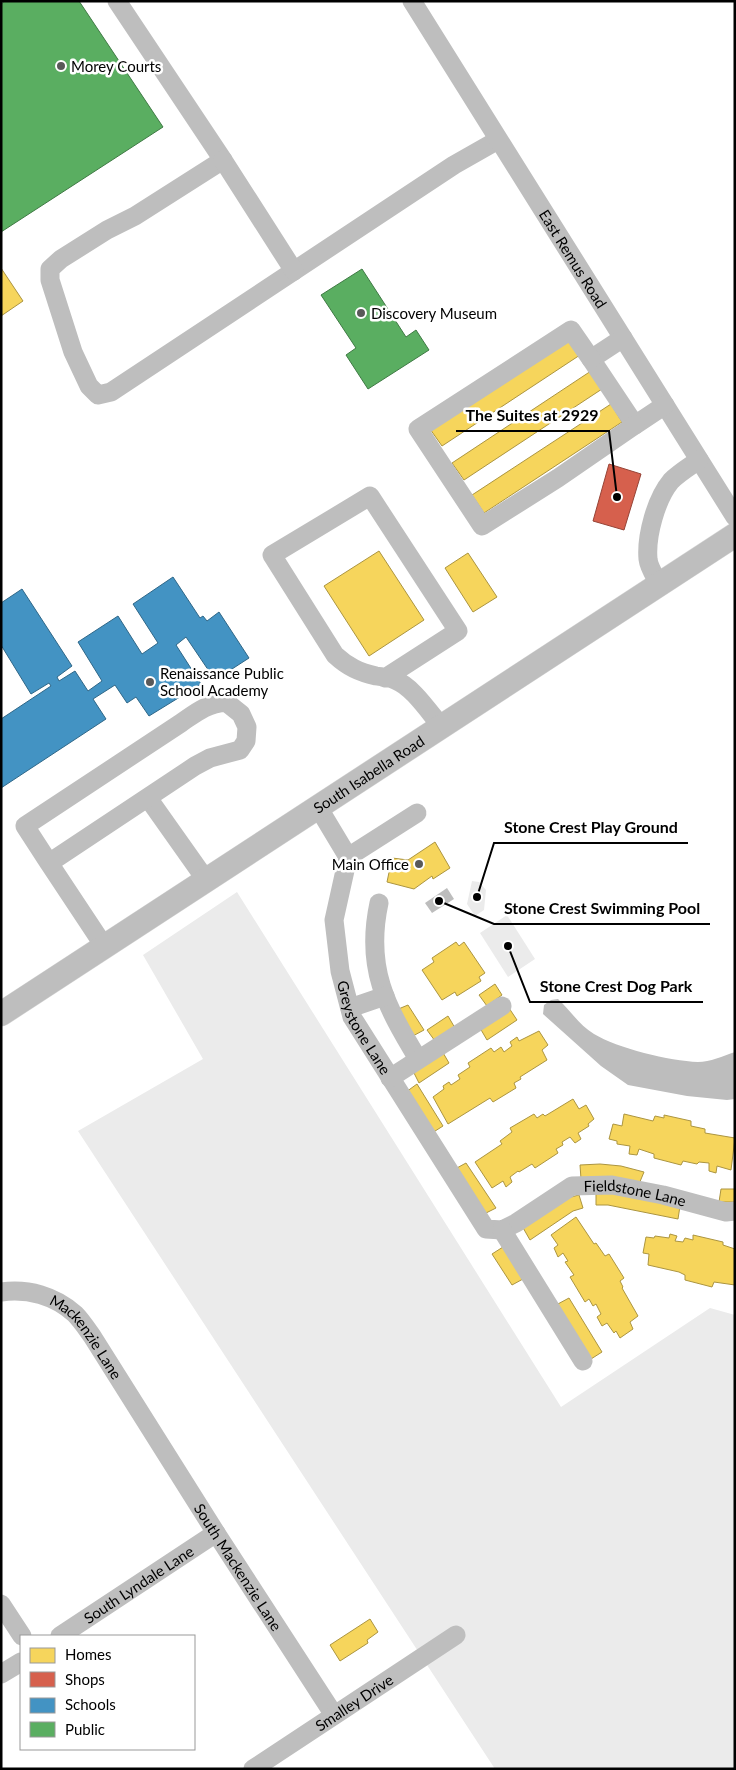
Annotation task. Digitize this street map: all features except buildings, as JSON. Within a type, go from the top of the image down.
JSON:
[{"type":"main road","name":"South Isabella Road","points":[[1,1014],[735,535]]},
{"type":"street","points":[[117,1],[294,270]]},
{"type":"street","name":"East Remus Road","points":[[412,1],[735,517]]},
{"type":"street","points":[[222,160],[136,216],[107,230],[61,259],[50,269],[50,280],[73,352],[89,386],[98,394],[111,392],[454,165],[498,140]]},
{"type":"street","points":[[634,425],[572,330],[418,429],[482,526],[574,468],[665,405]]},
{"type":"street","points":[[591,359],[623,338]]},
{"type":"street","points":[[659,584],[648,561],[648,538],[660,498],[670,483],[680,473],[699,460]]},
{"type":"street","points":[[385,678],[458,631],[370,496],[272,555],[335,655],[347,666],[357,671],[385,678],[394,679],[407,686],[441,726]]},
{"type":"street","points":[[49,863],[195,766],[210,758],[240,750],[246,741],[247,727],[241,714],[226,702],[200,709],[25,826],[49,863],[104,946]]},
{"type":"street","points":[[148,798],[206,880]]},
{"type":"street","points":[[318,806],[348,857],[417,813]]},
{"type":"street","name":"Greystone Lane","points":[[348,857],[334,920],[340,971],[352,1018],[390,1078],[583,1361]]},
{"type":"street","points":[[379,904],[375,922],[374,948],[377,974],[384,996],[399,1027],[418,1059]]},
{"type":"street","points":[[350,1008],[384,996]]},
{"type":"street","points":[[390,1078],[502,1006]]},
{"type":"street","name":"Fieldstone Lane","points":[[494,1229],[516,1223],[572,1186],[612,1185],[663,1195],[726,1212],[735,1211]]},
{"type":"street","name":"Mackenzie Lane","points":[[1,1292],[12,1290],[32,1292],[58,1302],[76,1315],[92,1336],[145,1420]]},
{"type":"street","name":"South Mackenzie Lane","points":[[145,1420],[334,1715]]},
{"type":"street","name":"South Lyndale Lane","points":[[62,1635],[216,1533]]},
{"type":"street","points":[[1,1604],[21,1635]]},
{"type":"street","name":"Smalley Drive","points":[[253,1769],[456,1635]]},
{"type":"street","points":[[1,1674],[20,1663]]},
{"type":"shaded area","points":[[472,881],[479,882],[486,890],[484,910],[475,916],[467,904]]},
{"type":"shaded area","points":[[447,888],[454,899],[432,913],[425,903]]},
{"type":"shaded area","points":[[237,892],[561,1407],[710,1308],[735,1315],[735,1769],[495,1769],[78,1131],[203,1059],[143,955]]},
{"type":"shaded area","points":[[507,915],[535,959],[508,977],[480,933]]},
{"type":"shaded area","points":[[558,999],[579,1022],[594,1034],[630,1049],[673,1059],[698,1062],[712,1060],[735,1052],[735,1099],[687,1096],[628,1085],[601,1066],[543,1014],[544,1005],[551,1000]]},
{"type":"place","name":"Morey Courts","points":[[61,66]]},
{"type":"place","name":"Discovery Museum","points":[[361,313]]},
{"type":"place","name":"The Suites at 2929","points":[[617,497]]},
{"type":"place","name":"Renaissance Public School Academy","points":[[150,682]]},
{"type":"place","name":"Main Office","points":[[419,864]]},
{"type":"place","name":"Stone Crest Play Ground","points":[[477,897]]},
{"type":"place","name":"Stone Crest Swimming Pool","points":[[439,901]]},
{"type":"place","name":"Stone Crest Dog Park","points":[[508,946]]}]
